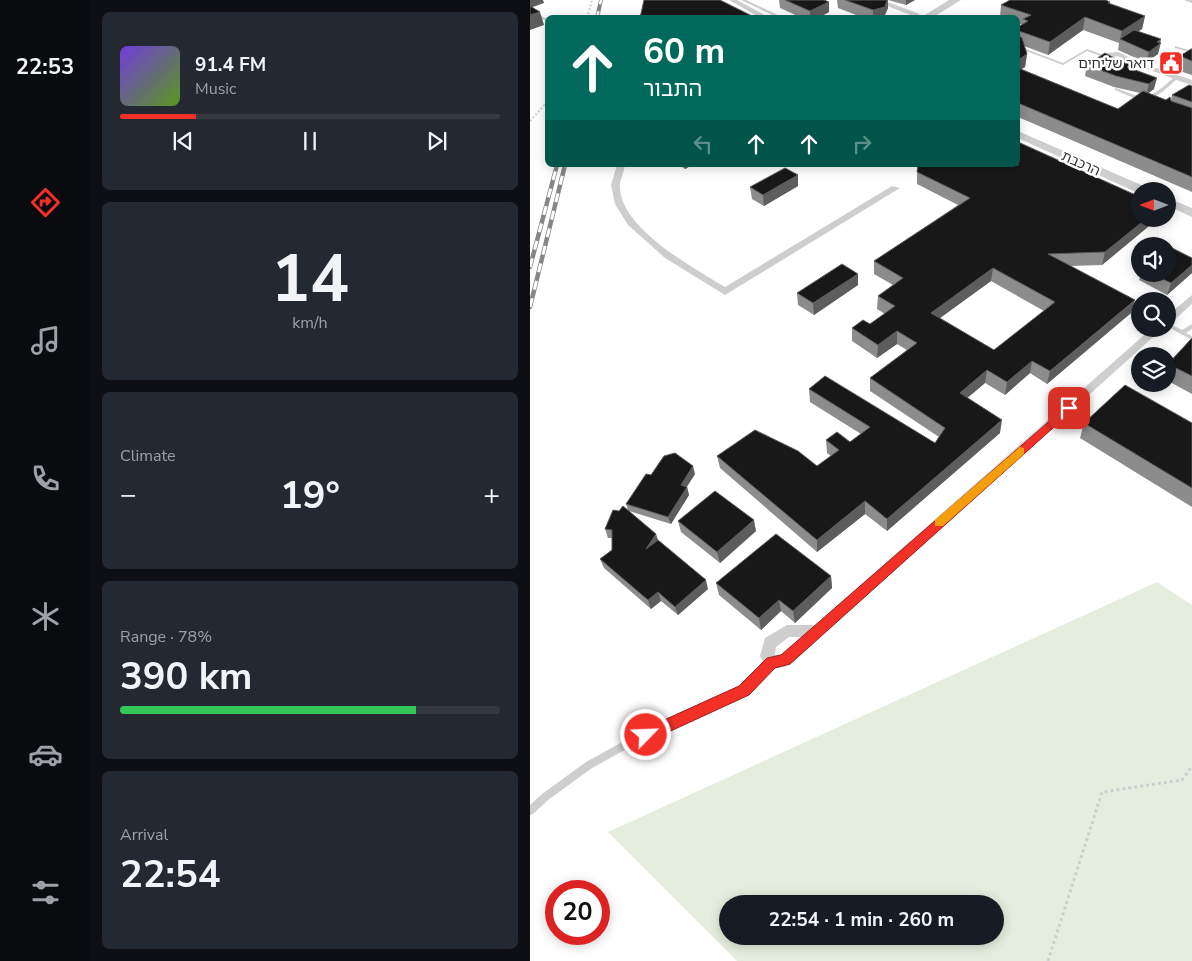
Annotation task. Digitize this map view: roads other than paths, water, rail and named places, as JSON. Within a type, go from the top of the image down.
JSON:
[{"type":"street","points":[[732,0],[745,4],[762,15]]},
{"type":"street","points":[[875,0],[922,15]]},
{"type":"street","points":[[926,15],[941,0]]},
{"type":"street","points":[[927,15],[956,0]]},
{"type":"street","points":[[1188,0],[1192,1]]},
{"type":"street","points":[[1106,57],[1118,54],[1139,65],[1192,83]]},
{"type":"street","name":"הרכבת","points":[[1020,135],[1131,185]]},
{"type":"street","points":[[620,167],[615,177],[617,198],[623,213],[638,233],[725,292],[895,188]]},
{"type":"street","points":[[1176,206],[1192,213]]},
{"type":"street","points":[[1176,313],[1192,298]]},
{"type":"street","points":[[818,631],[787,631],[770,643],[767,656],[772,662],[785,660],[818,631],[1148,337]]},
{"type":"lane","points":[[745,4],[774,15]]},
{"type":"lane","points":[[530,12],[545,20]]},
{"type":"lane","points":[[1020,47],[1063,64],[1087,50],[1106,57]]},
{"type":"lane","points":[[1176,47],[1192,52]]},
{"type":"lane","points":[[1116,89],[1142,100],[1148,100],[1176,78]]},
{"type":"lane","points":[[1182,332],[1192,326]]},
{"type":"lane","points":[[1176,329],[1192,338]]},
{"type":"lane","points":[[530,811],[589,764],[630,743],[744,691],[772,662]]},
{"type":"railway","points":[[598,15],[601,0]]},
{"type":"railway","points":[[530,267],[556,167]]},
{"type":"railway","points":[[530,307],[565,167]]},
{"type":"place","name":"דואר שליחים","points":[[1171,63]]}]
